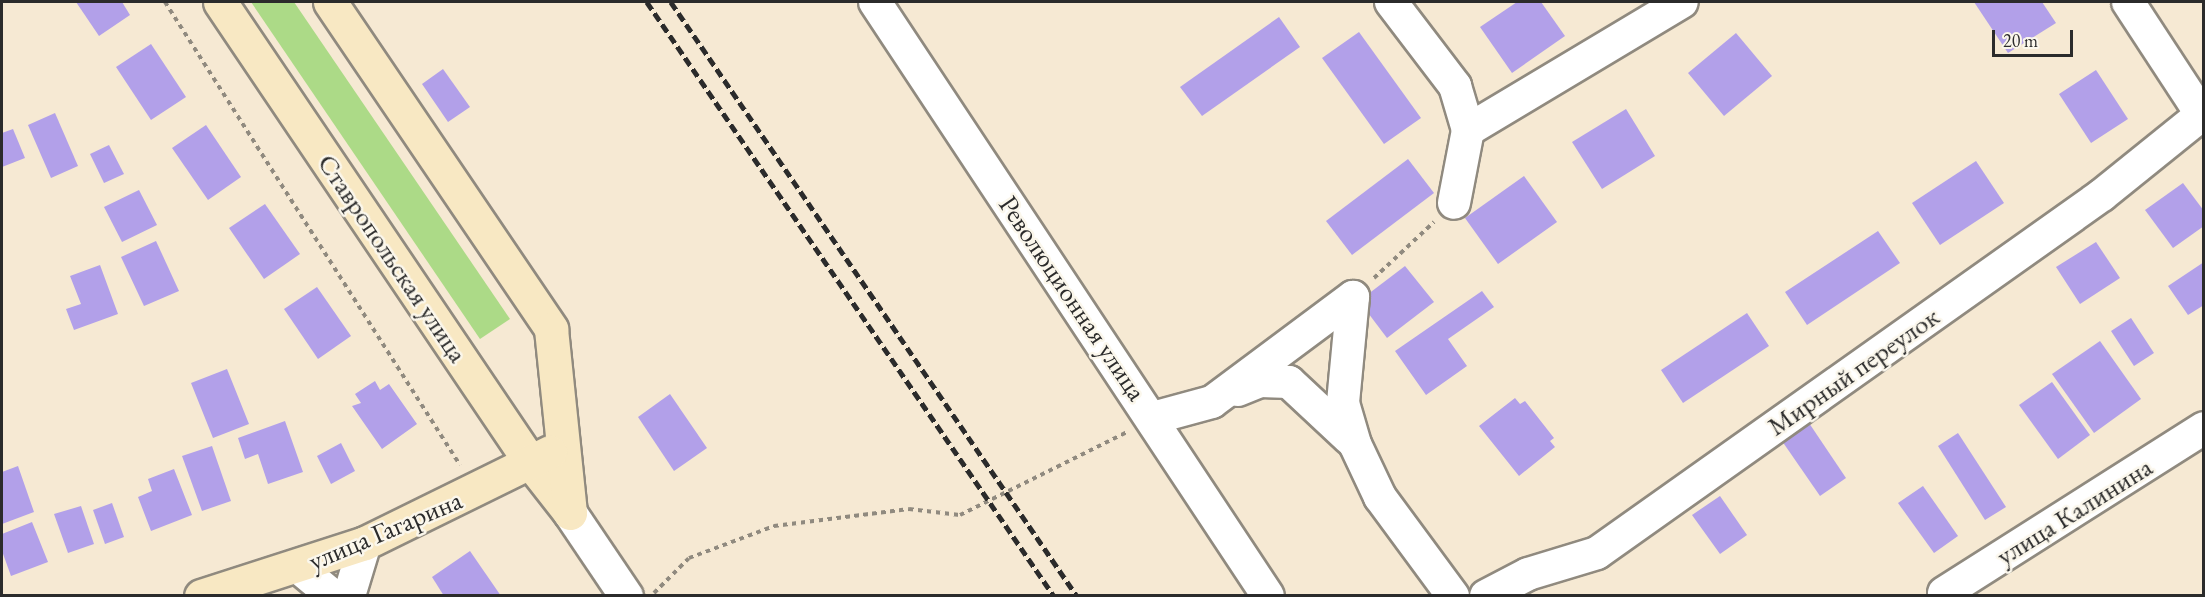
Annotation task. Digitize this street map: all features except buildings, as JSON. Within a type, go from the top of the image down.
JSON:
[{"type":"main road","name":"Ставропольская улица","points":[[220,2],[531,463],[570,513]]},
{"type":"main road","name":"Ставропольская улица","points":[[330,2],[551,329],[570,513]]},
{"type":"main road","name":"улица Гагарина","points":[[201,596],[298,567],[365,543],[476,491],[562,446]]},
{"type":"street","name":"Революционная улица","points":[[875,2],[1153,418],[1268,596]]},
{"type":"street","points":[[1391,2],[1455,86],[1468,130],[1454,203]]},
{"type":"street","points":[[1468,130],[1682,2]]},
{"type":"street","points":[[2128,2],[2201,110]]},
{"type":"street","name":"Мирный переулок","points":[[1486,596],[1528,574],[1597,553],[2102,195],[2201,110]]},
{"type":"street","points":[[1212,402],[1353,297]]},
{"type":"street","points":[[1353,297],[1342,403],[1355,444],[1380,497],[1453,596]]},
{"type":"street","points":[[1153,418],[1212,402],[1260,381],[1290,381],[1355,444]]},
{"type":"street","name":"улица Калинина","points":[[1944,593],[2204,428]]},
{"type":"street","name":"Ставропольская улица","points":[[570,513],[626,596]]},
{"type":"street","points":[[349,596],[365,543]]},
{"type":"street","points":[[298,567],[333,596]]},
{"type":"path","points":[[165,2],[476,491]]},
{"type":"path","points":[[1353,297],[1454,203]]},
{"type":"path","points":[[652,596],[689,558],[774,526],[909,509],[960,515],[1153,418]]},
{"type":"green space","points":[[251,2],[294,2],[510,319],[480,339]]},
{"type":"railway","points":[[647,2],[1054,596]]},
{"type":"railway","points":[[671,2],[1077,596]]}]
